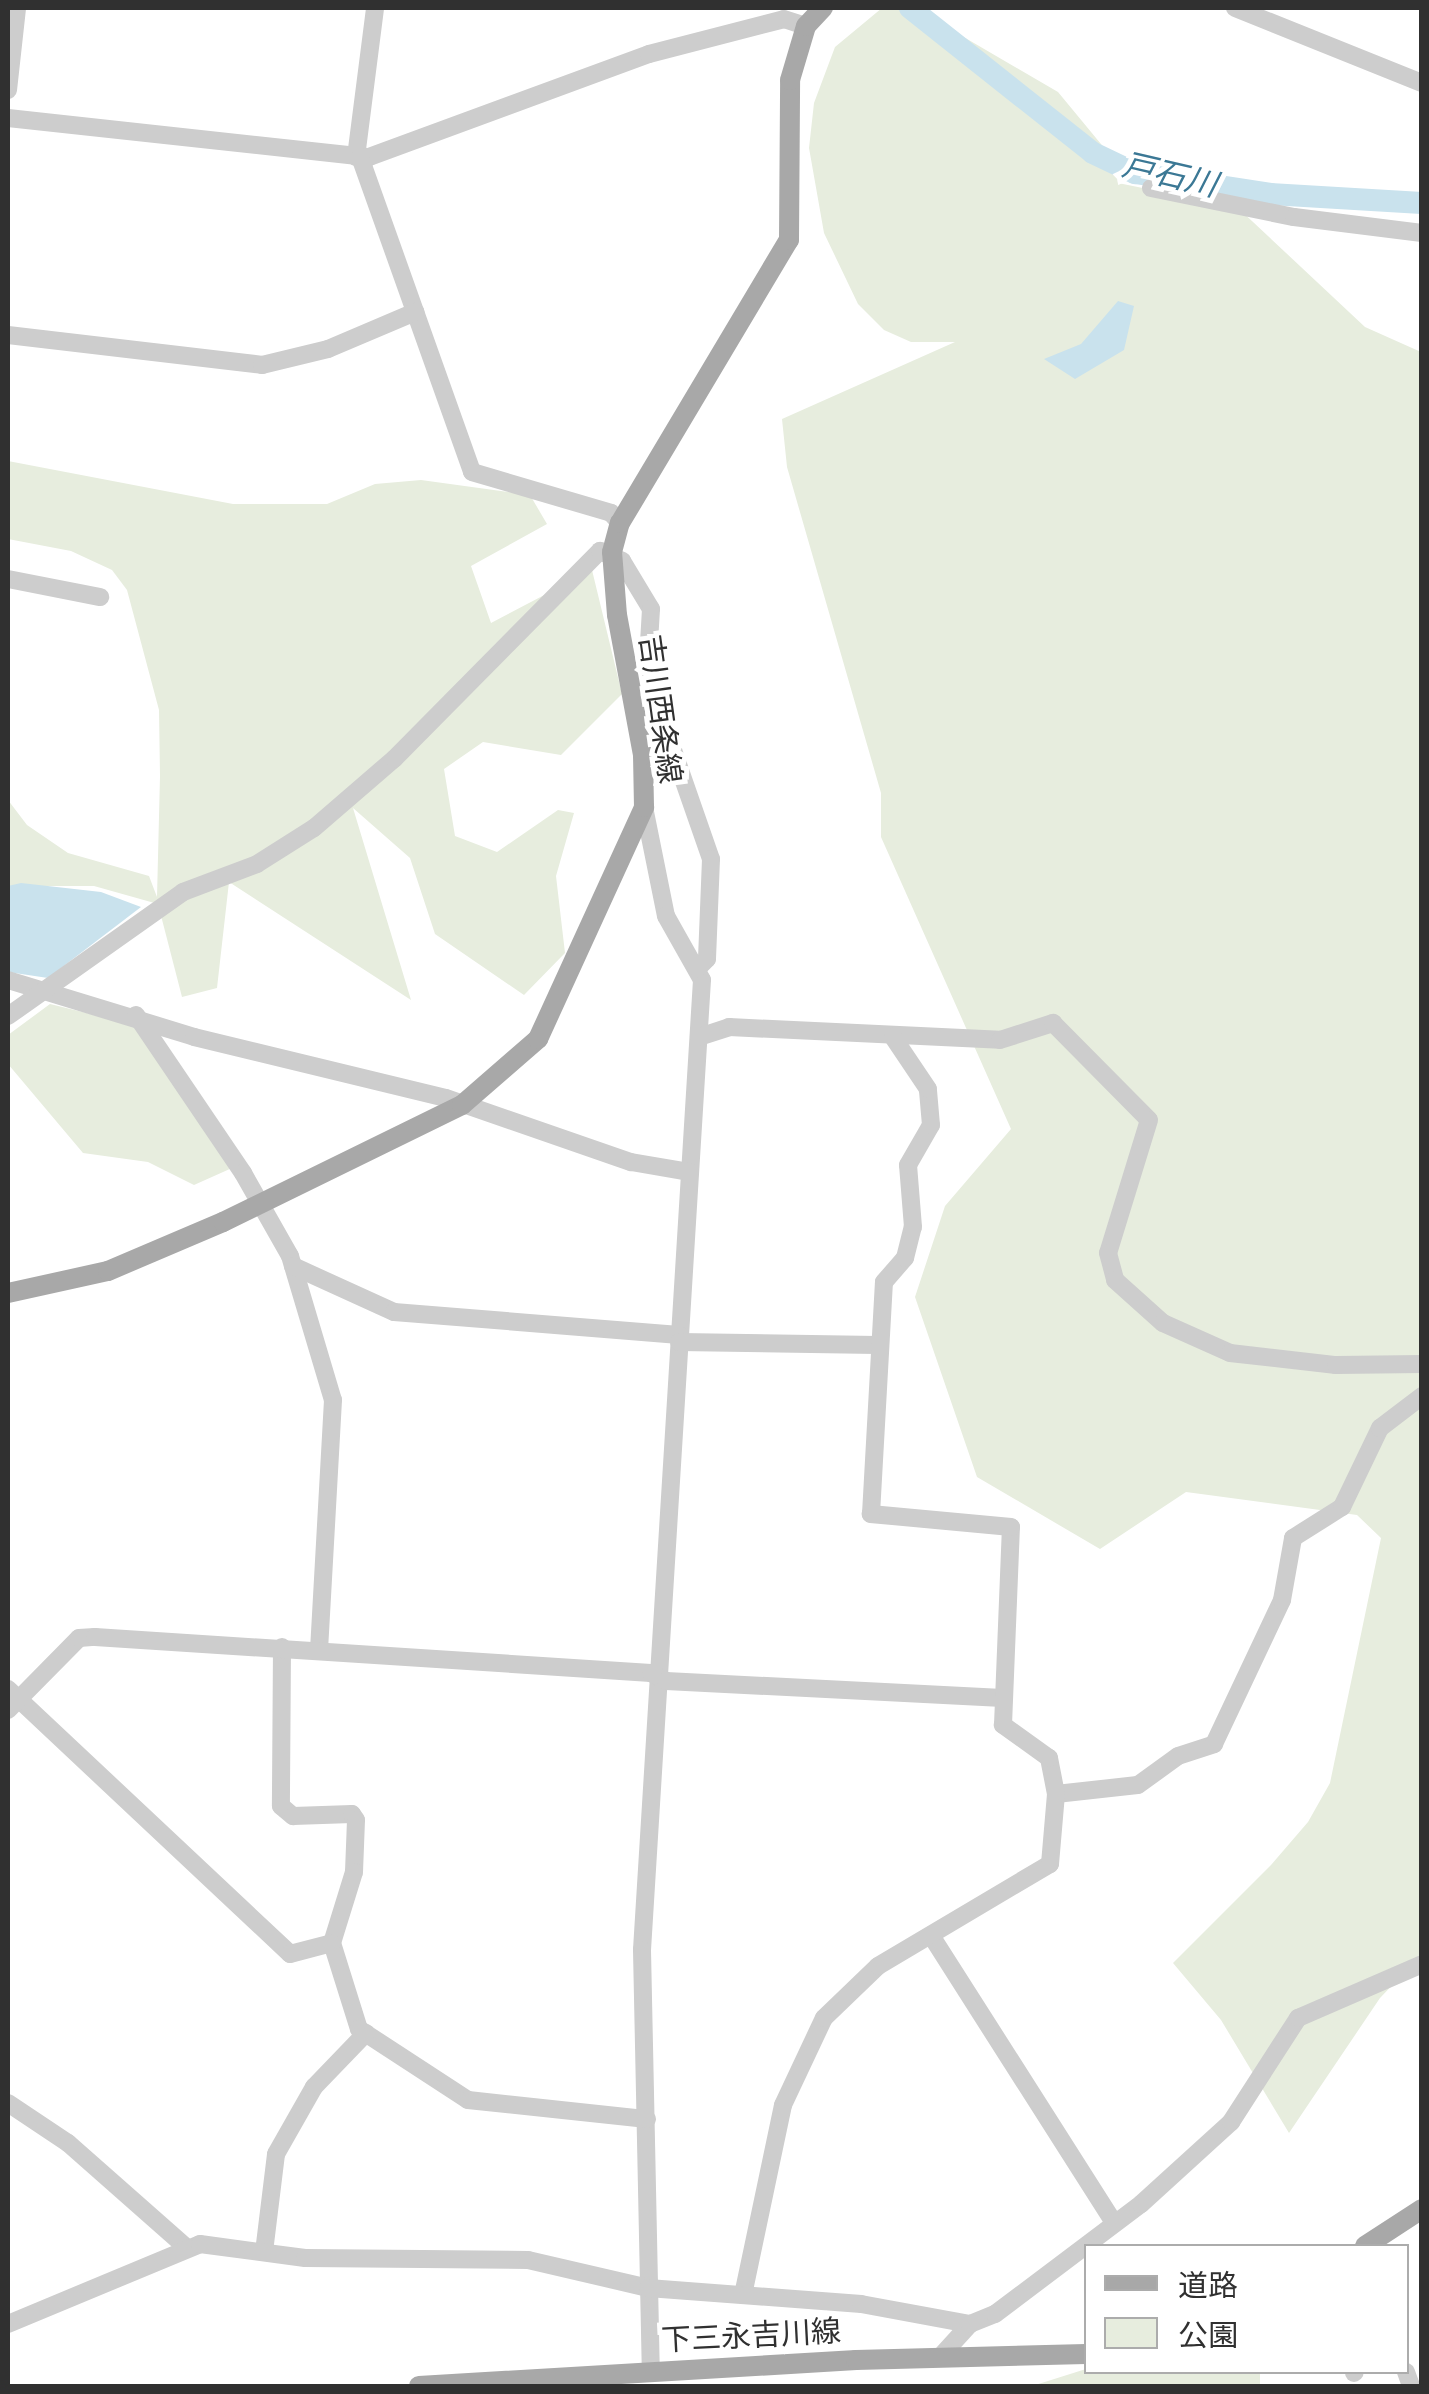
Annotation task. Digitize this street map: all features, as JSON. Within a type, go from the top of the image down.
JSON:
[{"type":"main road","name":"吉川西条線","points":[[8,1293],[144,1259],[462,1105],[538,1039],[644,807],[643,755],[612,552],[620,523],[789,240],[790,80],[806,26],[823,8]]},
{"type":"main road","points":[[1372,2244],[1422,2209]]},
{"type":"main road","name":"下三永吉川線","points":[[419,2386],[940,2357],[1084,2354]]},
{"type":"street","points":[[8,90],[17,8]]},
{"type":"street","points":[[375,8],[358,158],[472,472],[611,513],[620,523]]},
{"type":"street","points":[[1235,8],[1422,83]]},
{"type":"street","points":[[8,118],[358,158],[649,54],[784,19],[806,26]]},
{"type":"street","points":[[1151,188],[1294,217],[1422,233]]},
{"type":"street","points":[[8,335],[262,364],[328,349],[415,312]]},
{"type":"street","points":[[8,1016],[184,892],[257,864],[314,828],[394,759],[593,556],[612,552],[650,609],[648,659],[658,704],[710,858],[707,959],[698,968]]},
{"type":"street","points":[[8,579],[100,597]]},
{"type":"street","points":[[644,807],[666,916],[698,968],[699,1037],[642,1950],[652,2371]]},
{"type":"street","points":[[8,980],[136,1014],[194,1037],[462,1105],[632,1162],[690,1172]]},
{"type":"street","points":[[136,1014],[243,1173],[256,1204],[294,1266],[333,1400],[320,1650]]},
{"type":"street","points":[[699,1037],[729,1027],[1000,1040],[1053,1022],[1137,1103],[1149,1120],[1149,1137],[1108,1253],[1108,1272],[1163,1323],[1262,1360],[1422,1364]]},
{"type":"street","points":[[744,2294],[783,2105],[808,2044],[878,1966],[1050,1864],[1056,1794],[1048,1758],[1003,1724],[1011,1526],[871,1514],[884,1282],[906,1258],[914,1226],[908,1166],[930,1124],[928,1090],[893,1037]]},
{"type":"street","points":[[294,1266],[394,1312],[679,1338],[878,1346]]},
{"type":"street","points":[[1056,1794],[1138,1785],[1178,1756],[1214,1744],[1282,1600],[1293,1538],[1342,1507],[1380,1428],[1422,1396]]},
{"type":"street","points":[[332,1942],[290,1954],[11,1699],[79,1638],[320,1650],[658,1678],[1003,1698]]},
{"type":"street","points":[[282,1648],[281,1806],[294,1816],[352,1814],[356,1820],[354,1872],[332,1942],[366,2034],[468,2100],[647,2119]]},
{"type":"street","points":[[932,1937],[1114,2221]]},
{"type":"street","points":[[1085,2244],[1231,2122],[1298,2018],[1422,1964]]},
{"type":"street","points":[[264,2252],[276,2154],[314,2086],[366,2034]]},
{"type":"street","points":[[8,2104],[68,2143],[187,2248]]},
{"type":"street","points":[[940,2357],[970,2324],[996,2314],[1084,2245]]},
{"type":"street","points":[[8,2324],[187,2248],[528,2260],[648,2288],[860,2304],[970,2324]]},
{"type":"green space","points":[[882,8],[914,8],[1058,92],[1115,161],[1118,183],[1237,207],[1365,327],[1421,352],[1421,1955],[1380,1998],[1289,2133],[1221,2020],[1173,1963],[1271,1865],[1308,1822],[1330,1783],[1381,1538],[1357,1515],[1186,1492],[1100,1549],[977,1477],[915,1297],[945,1206],[1011,1129],[881,837],[881,793],[787,467],[782,419],[955,342],[911,342],[884,330],[858,304],[824,233],[809,148],[814,103],[835,47]]},
{"type":"green space","points":[[8,461],[233,504],[327,504],[375,484],[421,480],[530,495],[547,524],[471,566],[491,623],[592,570],[622,694],[561,755],[483,742],[444,769],[455,836],[497,852],[558,810],[574,813],[556,876],[565,953],[524,995],[435,934],[410,858],[353,808],[411,1000],[229,882],[217,988],[182,997],[158,904],[94,886],[8,886],[8,800],[27,825],[68,853],[149,876],[157,897],[160,776],[159,710],[127,590],[112,570],[71,551],[8,539]]},
{"type":"green space","points":[[50,1004],[144,1027],[232,1168],[194,1185],[148,1162],[83,1153],[8,1064],[8,1035]]},
{"type":"green space","points":[[1084,2370],[1084,2374],[1260,2374],[1260,2386],[1032,2386]]},
{"type":"water","points":[[1118,301],[1134,306],[1124,350],[1075,379],[1044,359],[1081,344]]},
{"type":"water","points":[[21,883],[101,892],[141,907],[48,978],[8,972],[8,886]]},
{"type":"waterway","name":"戸石川","points":[[910,8],[1093,153],[1135,173],[1270,194],[1422,203]]}]
